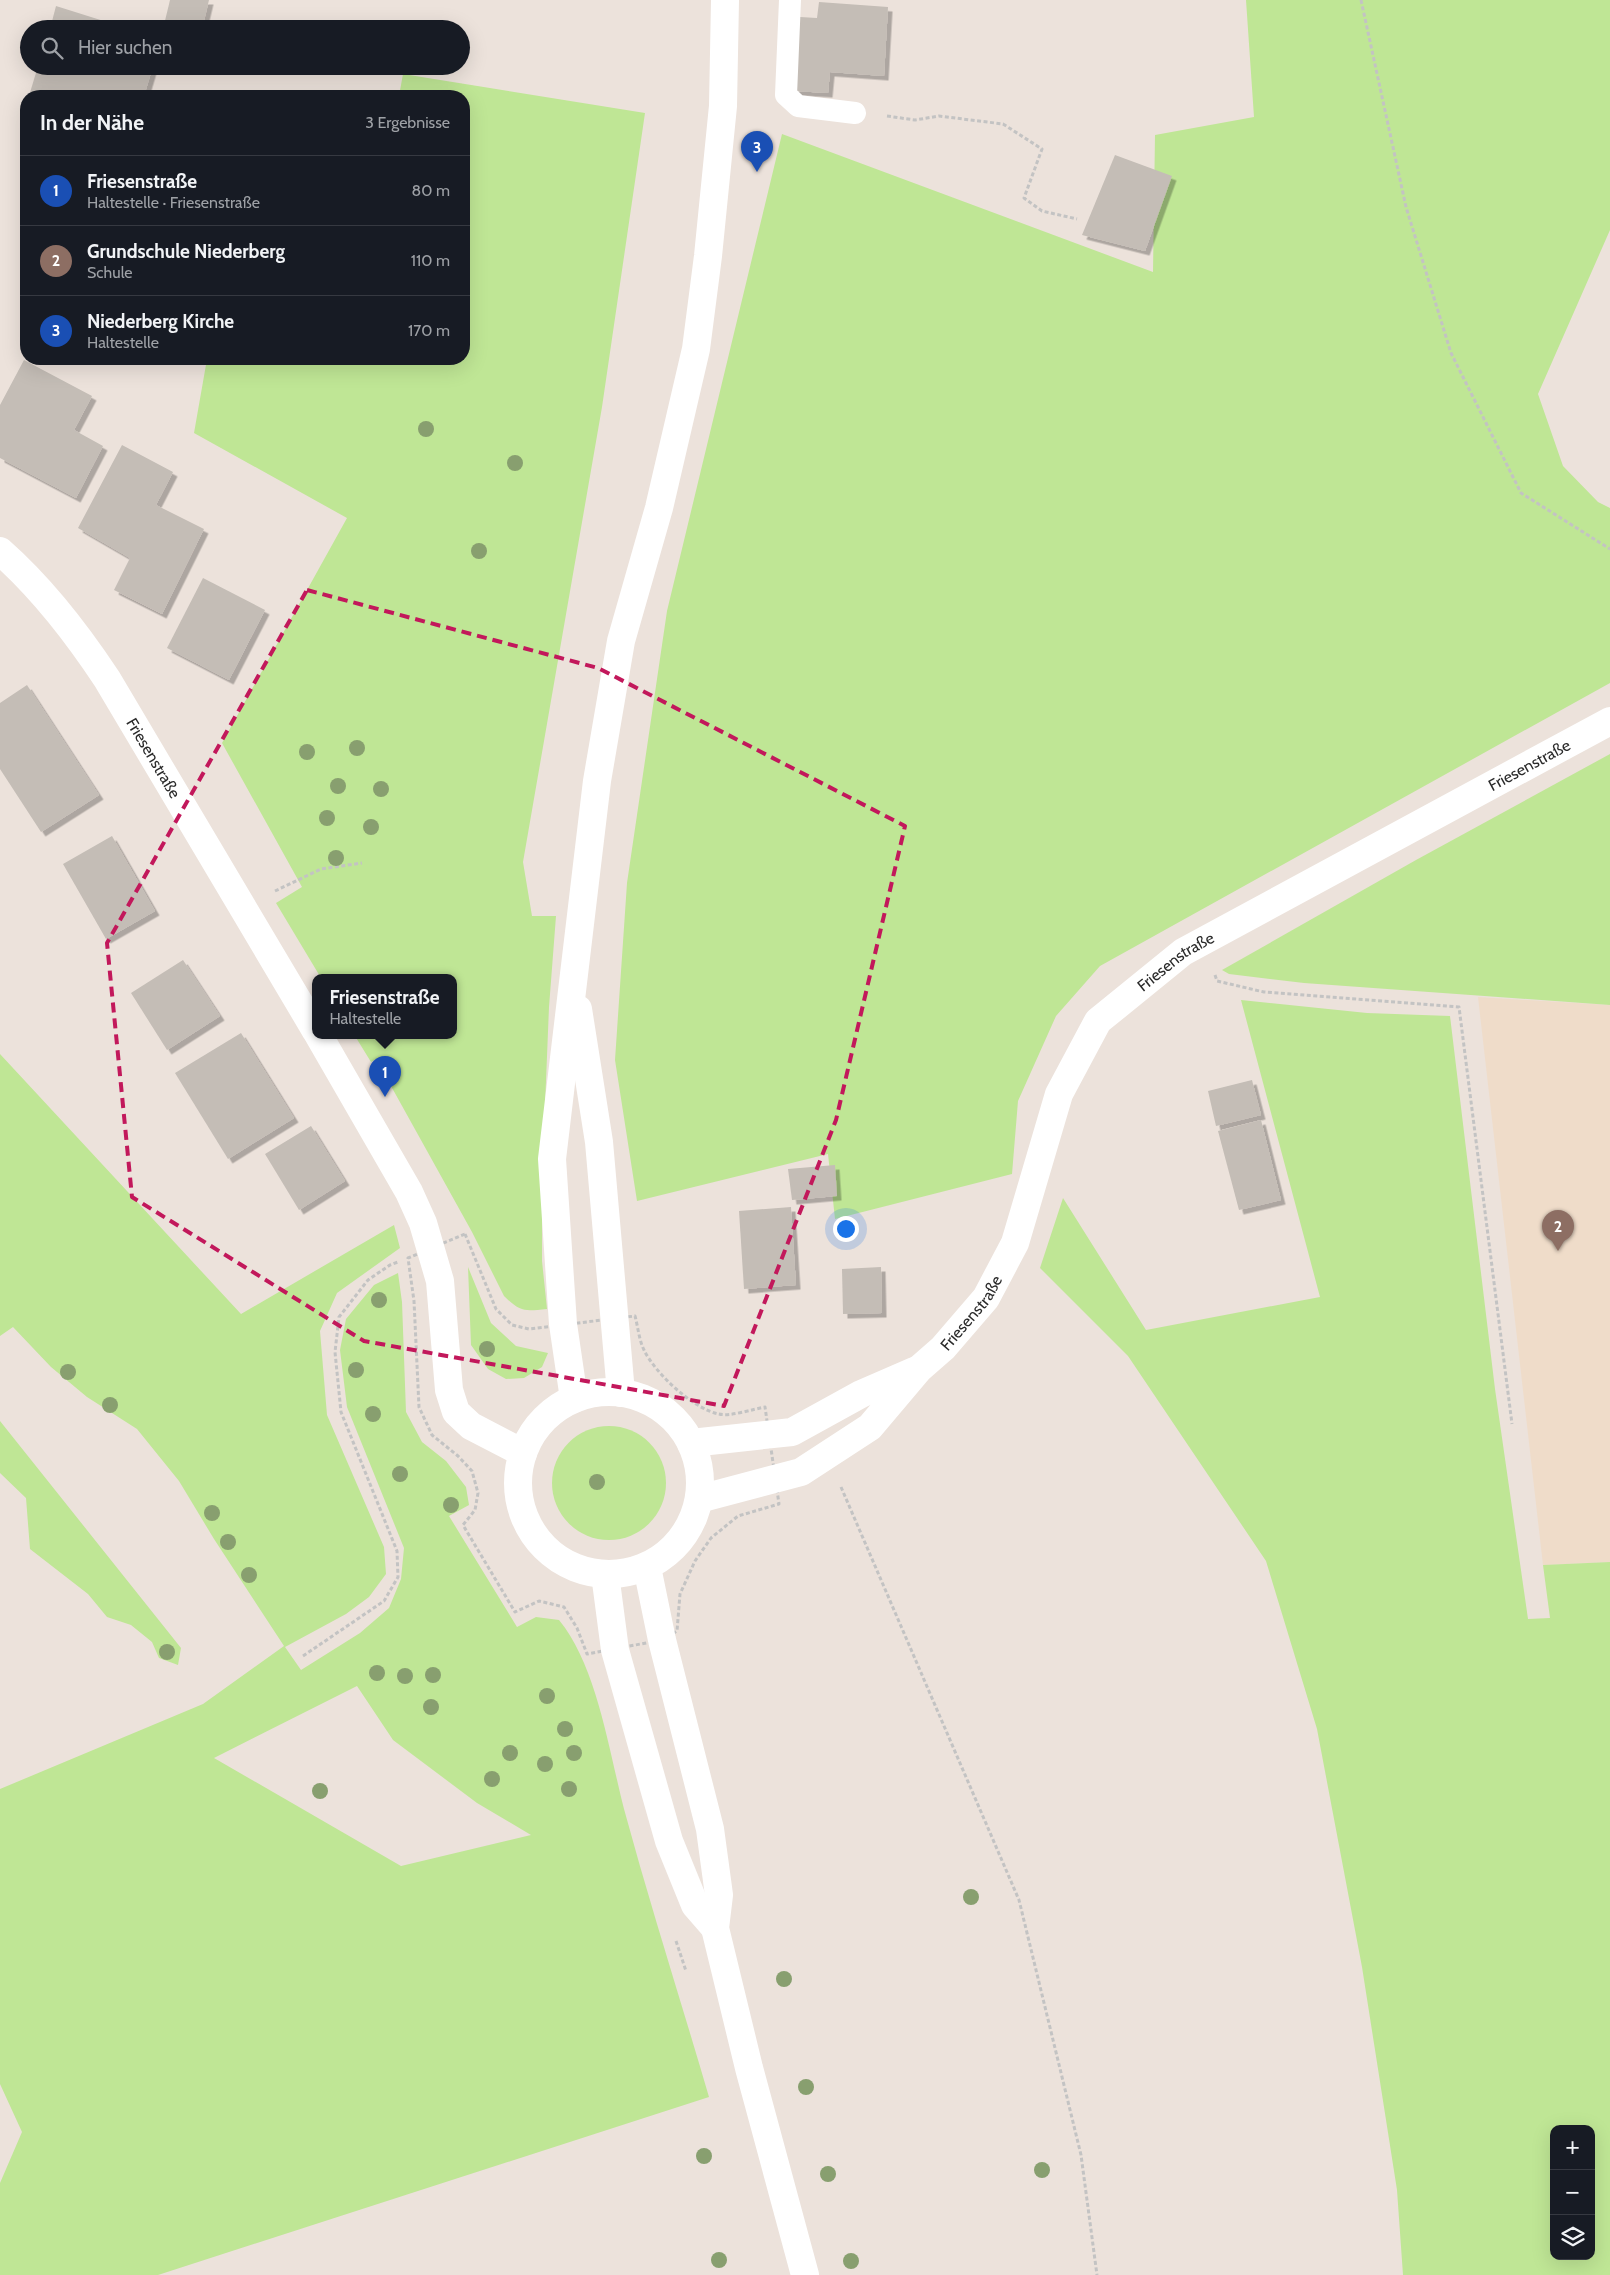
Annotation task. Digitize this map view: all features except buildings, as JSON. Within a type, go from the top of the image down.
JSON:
[{"type":"main road","points":[[574,1399],[564,1324],[552,1159],[572,973],[596,781],[621,641],[659,508],[696,349],[708,256],[723,106],[725,0]]},
{"type":"main road","name":"Friesenstraße","points":[[0,551],[46,596],[83,643],[107,678],[312,1024]]},
{"type":"main road","name":"Friesenstraße","points":[[699,1499],[801,1472],[870,1427],[920,1369],[943,1348],[986,1298],[1015,1243],[1059,1094],[1098,1021],[1183,952],[1610,721]]},
{"type":"main road","points":[[572,973],[599,1142],[621,1393]]},
{"type":"main road","points":[[321,1039],[409,1192],[420,1253],[440,1281],[449,1390],[456,1412],[472,1426],[523,1453]]},
{"type":"main road","name":"Friesenstraße","points":[[691,1443],[792,1432],[861,1394],[920,1369]]},
{"type":"main road","points":[[596,1393],[621,1393],[642,1398],[662,1409],[678,1424],[691,1443],[699,1470],[699,1499],[692,1520],[681,1540],[666,1555],[646,1567],[626,1573],[605,1574],[580,1570],[559,1559],[541,1544],[528,1524],[520,1501],[519,1476],[523,1453],[543,1421],[557,1408],[574,1399],[596,1393]]},
{"type":"main road","points":[[646,1567],[662,1640],[710,1829],[719,1895],[715,1928],[748,2068],[805,2275]]},
{"type":"main road","points":[[605,1574],[615,1650],[669,1841],[695,1904],[715,1928]]},
{"type":"lane","points":[[790,0],[786,95],[798,106],[855,113]]},
{"type":"path","points":[[1361,0],[1406,207],[1451,352],[1521,492],[1610,549]]},
{"type":"path","points":[[855,113],[915,120],[939,116],[1003,124],[1042,150],[1024,198],[1042,211],[1077,219]]},
{"type":"path","points":[[244,909],[272,892],[321,869],[362,864]]},
{"type":"path","points":[[1200,943],[1217,981],[1264,992],[1458,1007],[1512,1424]]},
{"type":"path","points":[[303,1656],[384,1601],[398,1577],[397,1551],[341,1412],[335,1352],[339,1317],[368,1280],[390,1264],[465,1234],[496,1309],[512,1325],[529,1329],[636,1316],[644,1349],[660,1375],[703,1408],[720,1415],[765,1408],[779,1504],[738,1516],[711,1538],[700,1553],[680,1594],[678,1631],[662,1640],[587,1654]]},
{"type":"path","points":[[420,1253],[414,1302],[419,1407],[432,1435],[458,1456],[472,1471],[478,1492],[474,1510],[463,1525],[516,1612],[539,1601],[564,1607],[577,1628],[590,1664]]},
{"type":"path","points":[[827,1454],[1019,1900],[1081,2155],[1096,2275]]},
{"type":"path","points":[[676,1939],[688,1978]]},
{"type":"highlighted area","points":[[307,590],[598,668],[905,826],[836,1120],[724,1406],[364,1341],[132,1197],[107,943]]},
{"type":"shaded area","points":[[1478,997],[1610,1005],[1610,1562],[1543,1565]]},
{"type":"green space","points":[[1246,0],[1610,0],[1610,230],[1538,394],[1563,466],[1598,502],[1610,508],[1610,683],[1100,966],[1056,1016],[1018,1101],[1012,1174],[835,1219],[828,1154],[637,1201],[615,1060],[627,883],[667,611],[782,134],[1153,272],[1155,135],[1254,117]]},
{"type":"green space","points":[[403,75],[409,75],[645,113],[602,407],[523,862],[532,916],[556,916],[549,1007],[542,1179],[542,1261],[547,1309],[524,1310],[504,1296],[472,1232],[376,1059],[371,1062],[357,1039],[457,1039],[457,974],[319,974],[276,903],[302,887],[222,743],[347,518],[194,433],[206,365],[470,365],[470,90],[400,90]]},
{"type":"green space","points":[[1610,754],[1610,1005],[1304,983],[1229,974],[1222,970],[1416,860]]},
{"type":"green space","points":[[1241,1000],[1367,1013],[1450,1016],[1495,1389],[1528,1619],[1550,1618],[1543,1565],[1610,1562],[1610,2275],[1403,2275],[1397,2190],[1362,1967],[1317,1729],[1266,1561],[1128,1356],[1040,1268],[1063,1198],[1146,1330],[1320,1297]]},
{"type":"green space","points":[[0,1054],[241,1314],[394,1225],[400,1248],[337,1293],[320,1331],[327,1415],[384,1547],[386,1574],[369,1597],[346,1614],[285,1647],[301,1670],[360,1633],[389,1608],[401,1579],[404,1548],[347,1407],[340,1350],[346,1319],[374,1285],[398,1273],[402,1302],[406,1412],[422,1442],[446,1461],[466,1487],[469,1505],[449,1516],[517,1627],[536,1617],[559,1620],[572,1639],[583,1661],[600,1710],[634,1845],[709,2097],[158,2275],[0,2275],[0,2183],[22,2132],[0,2084],[0,1789],[203,1704],[284,1646],[214,1539],[179,1481],[137,1429],[87,1397],[51,1367],[13,1327],[0,1336]],"holes":[[[357,1686],[393,1740],[477,1803],[531,1835],[401,1866],[214,1758]]]},
{"type":"green space","points":[[468,1267],[491,1323],[516,1346],[548,1353],[542,1367],[524,1378],[506,1379],[488,1369],[471,1345]]},
{"type":"green space","points":[[0,1421],[181,1648],[178,1665],[159,1658],[152,1642],[131,1625],[107,1617],[88,1594],[30,1549],[26,1498],[0,1473]]},
{"type":"green space","points":[[609,1426],[631,1430],[641,1435],[657,1451],[662,1461],[666,1483],[662,1505],[657,1515],[641,1531],[631,1536],[609,1540],[587,1536],[577,1531],[561,1515],[556,1505],[552,1483],[556,1461],[561,1451],[577,1435],[587,1430]]},
{"type":"place","name":"Niederberg Kirche","points":[[757,172]]},
{"type":"place","name":"Friesenstraße","points":[[385,1097]]},
{"type":"place","name":"Grundschule Niederberg","points":[[1558,1251]]}]
